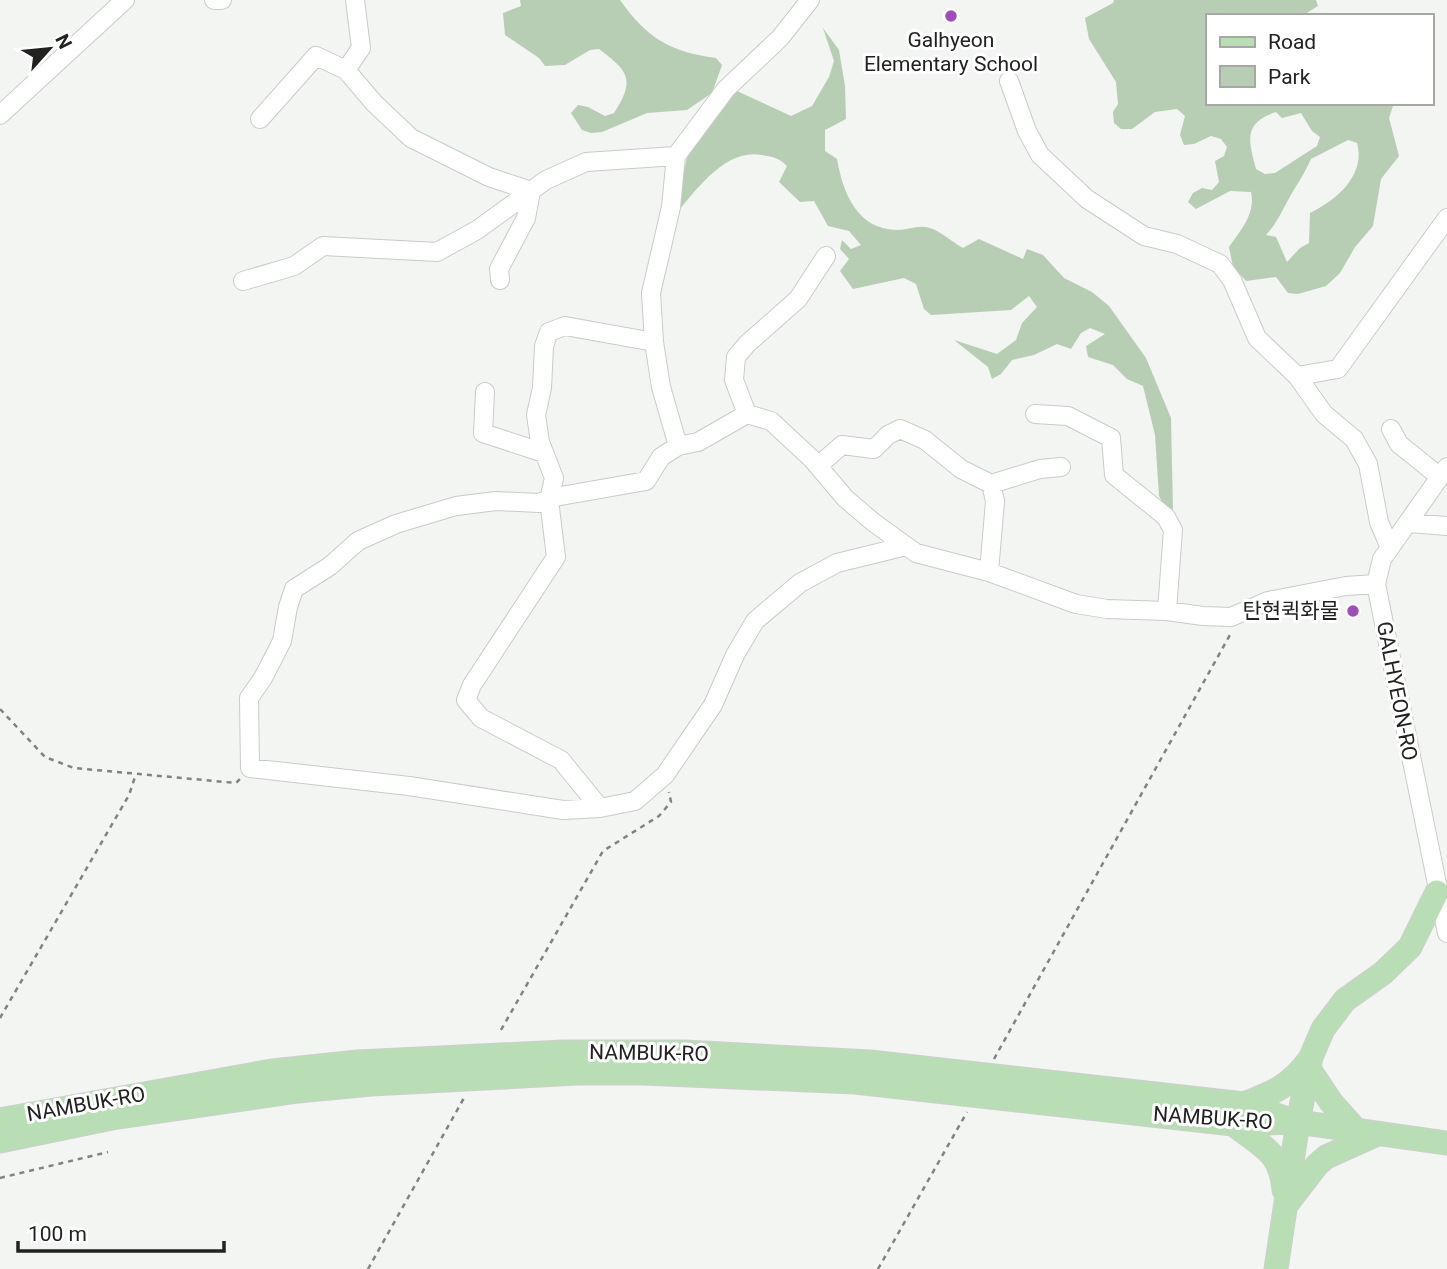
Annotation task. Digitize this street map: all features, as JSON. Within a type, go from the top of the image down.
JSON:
[{"type":"main road","points":[[1276,1269],[1298,1122],[1310,1063],[1323,1029],[1345,1000],[1383,973],[1410,947],[1437,891]]},
{"type":"main road","name":"NAMBUK-RO","points":[[0,1120],[272,1071],[358,1062],[563,1052],[685,1052],[870,1062],[1447,1143]]},
{"type":"main road","points":[[1286,1207],[1282,1173],[1274,1155],[1239,1114],[1278,1091],[1310,1063]]},
{"type":"main road","points":[[1286,1207],[1317,1165],[1366,1132],[1331,1102],[1310,1063]]},
{"type":"main road","name":"NAMBUK-RO","points":[[0,1141],[112,1118],[298,1091],[371,1084],[578,1073],[643,1073],[855,1082],[1239,1114]]},
{"type":"street","points":[[0,115],[125,0]]},
{"type":"street","points":[[214,0],[222,0]]},
{"type":"street","points":[[346,70],[361,48],[355,0]]},
{"type":"street","points":[[678,446],[661,387],[654,342],[651,293],[671,207],[676,156],[726,89],[780,38],[810,0]]},
{"type":"street","points":[[260,119],[316,56],[346,70],[374,103],[411,138],[489,177],[531,191]]},
{"type":"street","points":[[1009,81],[1027,131],[1040,155],[1087,199],[1144,236],[1177,244],[1220,264],[1232,280],[1257,338],[1297,376],[1324,414],[1354,439],[1368,464],[1379,522],[1390,548]]},
{"type":"street","points":[[243,281],[295,266],[323,246],[437,252],[477,230],[546,180],[586,162],[676,156]]},
{"type":"street","points":[[500,280],[499,269],[526,218],[531,191]]},
{"type":"street","points":[[1297,376],[1338,369],[1447,218]]},
{"type":"street","points":[[747,414],[734,380],[736,357],[798,299],[826,256]]},
{"type":"street","points":[[600,808],[561,760],[481,718],[466,700],[472,685],[556,557],[549,499],[554,478],[540,442],[536,415],[542,388],[544,346],[549,332],[565,326],[654,342]]},
{"type":"street","points":[[485,392],[483,433],[544,453]]},
{"type":"street","points":[[906,546],[837,563],[800,583],[755,621],[735,655],[713,705],[665,775],[635,801],[600,808],[563,810],[409,786],[250,768],[249,698],[282,641],[294,589],[330,566],[358,541],[396,524],[456,506],[496,501],[539,503],[646,481],[661,457],[678,446],[698,442],[747,414],[771,421],[818,466],[845,498],[916,553],[989,572],[1076,604],[1107,609],[1231,617],[1268,601],[1346,586],[1376,584],[1382,559],[1443,472],[1399,444],[1391,429]]},
{"type":"street","points":[[1035,414],[1068,416],[1111,438],[1114,475],[1166,517],[1173,530],[1167,611]]},
{"type":"street","points":[[818,466],[842,445],[874,449],[888,435],[900,429],[925,440],[961,469],[991,484],[1040,469],[1061,467]]},
{"type":"street","points":[[989,572],[995,501],[991,484]]},
{"type":"street","points":[[1409,523],[1447,526]]},
{"type":"street","name":"GALHYEON-RO","points":[[1376,584],[1447,933]]},
{"type":"path","points":[[994,1059],[1243,612]]},
{"type":"path","points":[[0,709],[45,757],[74,768],[236,783],[250,768]]},
{"type":"path","points":[[0,1018],[129,795],[136,774]]},
{"type":"path","points":[[501,1030],[603,851],[659,816],[671,803],[665,775]]},
{"type":"path","points":[[368,1269],[464,1098]]},
{"type":"path","points":[[878,1269],[964,1118]]},
{"type":"path","points":[[0,1178],[108,1152]]},
{"type":"green space","points":[[520,0],[620,0],[640,24],[661,41],[685,52],[716,58],[722,65],[712,93],[687,110],[647,113],[602,132],[582,130],[571,113],[578,105],[605,116],[614,113],[625,92],[626,76],[617,64],[599,49],[590,50],[565,65],[545,66],[539,58],[505,35],[503,13],[521,6]]},
{"type":"green space","points":[[1114,0],[1316,0],[1318,6],[1305,14],[1206,14],[1206,105],[1393,105],[1389,118],[1399,156],[1381,179],[1373,226],[1355,247],[1340,273],[1326,286],[1298,294],[1288,293],[1276,277],[1246,281],[1233,267],[1229,247],[1243,228],[1249,214],[1251,192],[1230,191],[1196,209],[1188,202],[1193,193],[1202,188],[1212,190],[1219,182],[1215,161],[1224,156],[1227,147],[1221,139],[1211,136],[1194,144],[1184,145],[1180,135],[1185,116],[1177,109],[1155,112],[1132,129],[1121,129],[1114,123],[1113,112],[1118,104],[1116,82],[1089,39],[1085,18]],"holes":[[[1276,112],[1282,118],[1301,113],[1312,131],[1320,137],[1317,146],[1275,173],[1265,174],[1256,169],[1251,150],[1251,134],[1253,128],[1265,116]],[[1348,140],[1357,143],[1359,155],[1353,176],[1339,194],[1310,213],[1309,243],[1287,262],[1276,237],[1266,235],[1278,219],[1311,159]]]},
{"type":"green space","points":[[823,28],[839,50],[845,86],[846,119],[825,130],[825,151],[837,159],[843,184],[854,207],[872,224],[884,228],[898,230],[925,227],[963,248],[979,239],[1023,259],[1027,249],[1043,255],[1064,278],[1092,292],[1109,306],[1146,358],[1171,418],[1173,511],[1165,507],[1159,496],[1155,435],[1143,386],[1127,379],[1113,365],[1088,357],[1086,346],[1105,334],[1090,328],[1081,333],[1071,349],[1057,344],[1034,355],[1012,360],[1001,374],[992,379],[988,367],[954,340],[997,354],[1016,340],[1022,323],[1037,307],[1029,296],[1011,310],[931,315],[924,309],[916,284],[904,278],[853,289],[840,271],[849,259],[840,249],[842,240],[851,249],[861,245],[849,231],[828,226],[814,201],[800,202],[779,182],[787,166],[773,157],[748,155],[723,165],[701,184],[674,216],[687,158],[701,132],[737,91],[791,116],[812,106],[829,77],[834,61]]},
{"type":"place","name":"Galhyeon Elementary School","points":[[951,16]]},
{"type":"place","name":"탄현퀵화물","points":[[1353,611]]}]
